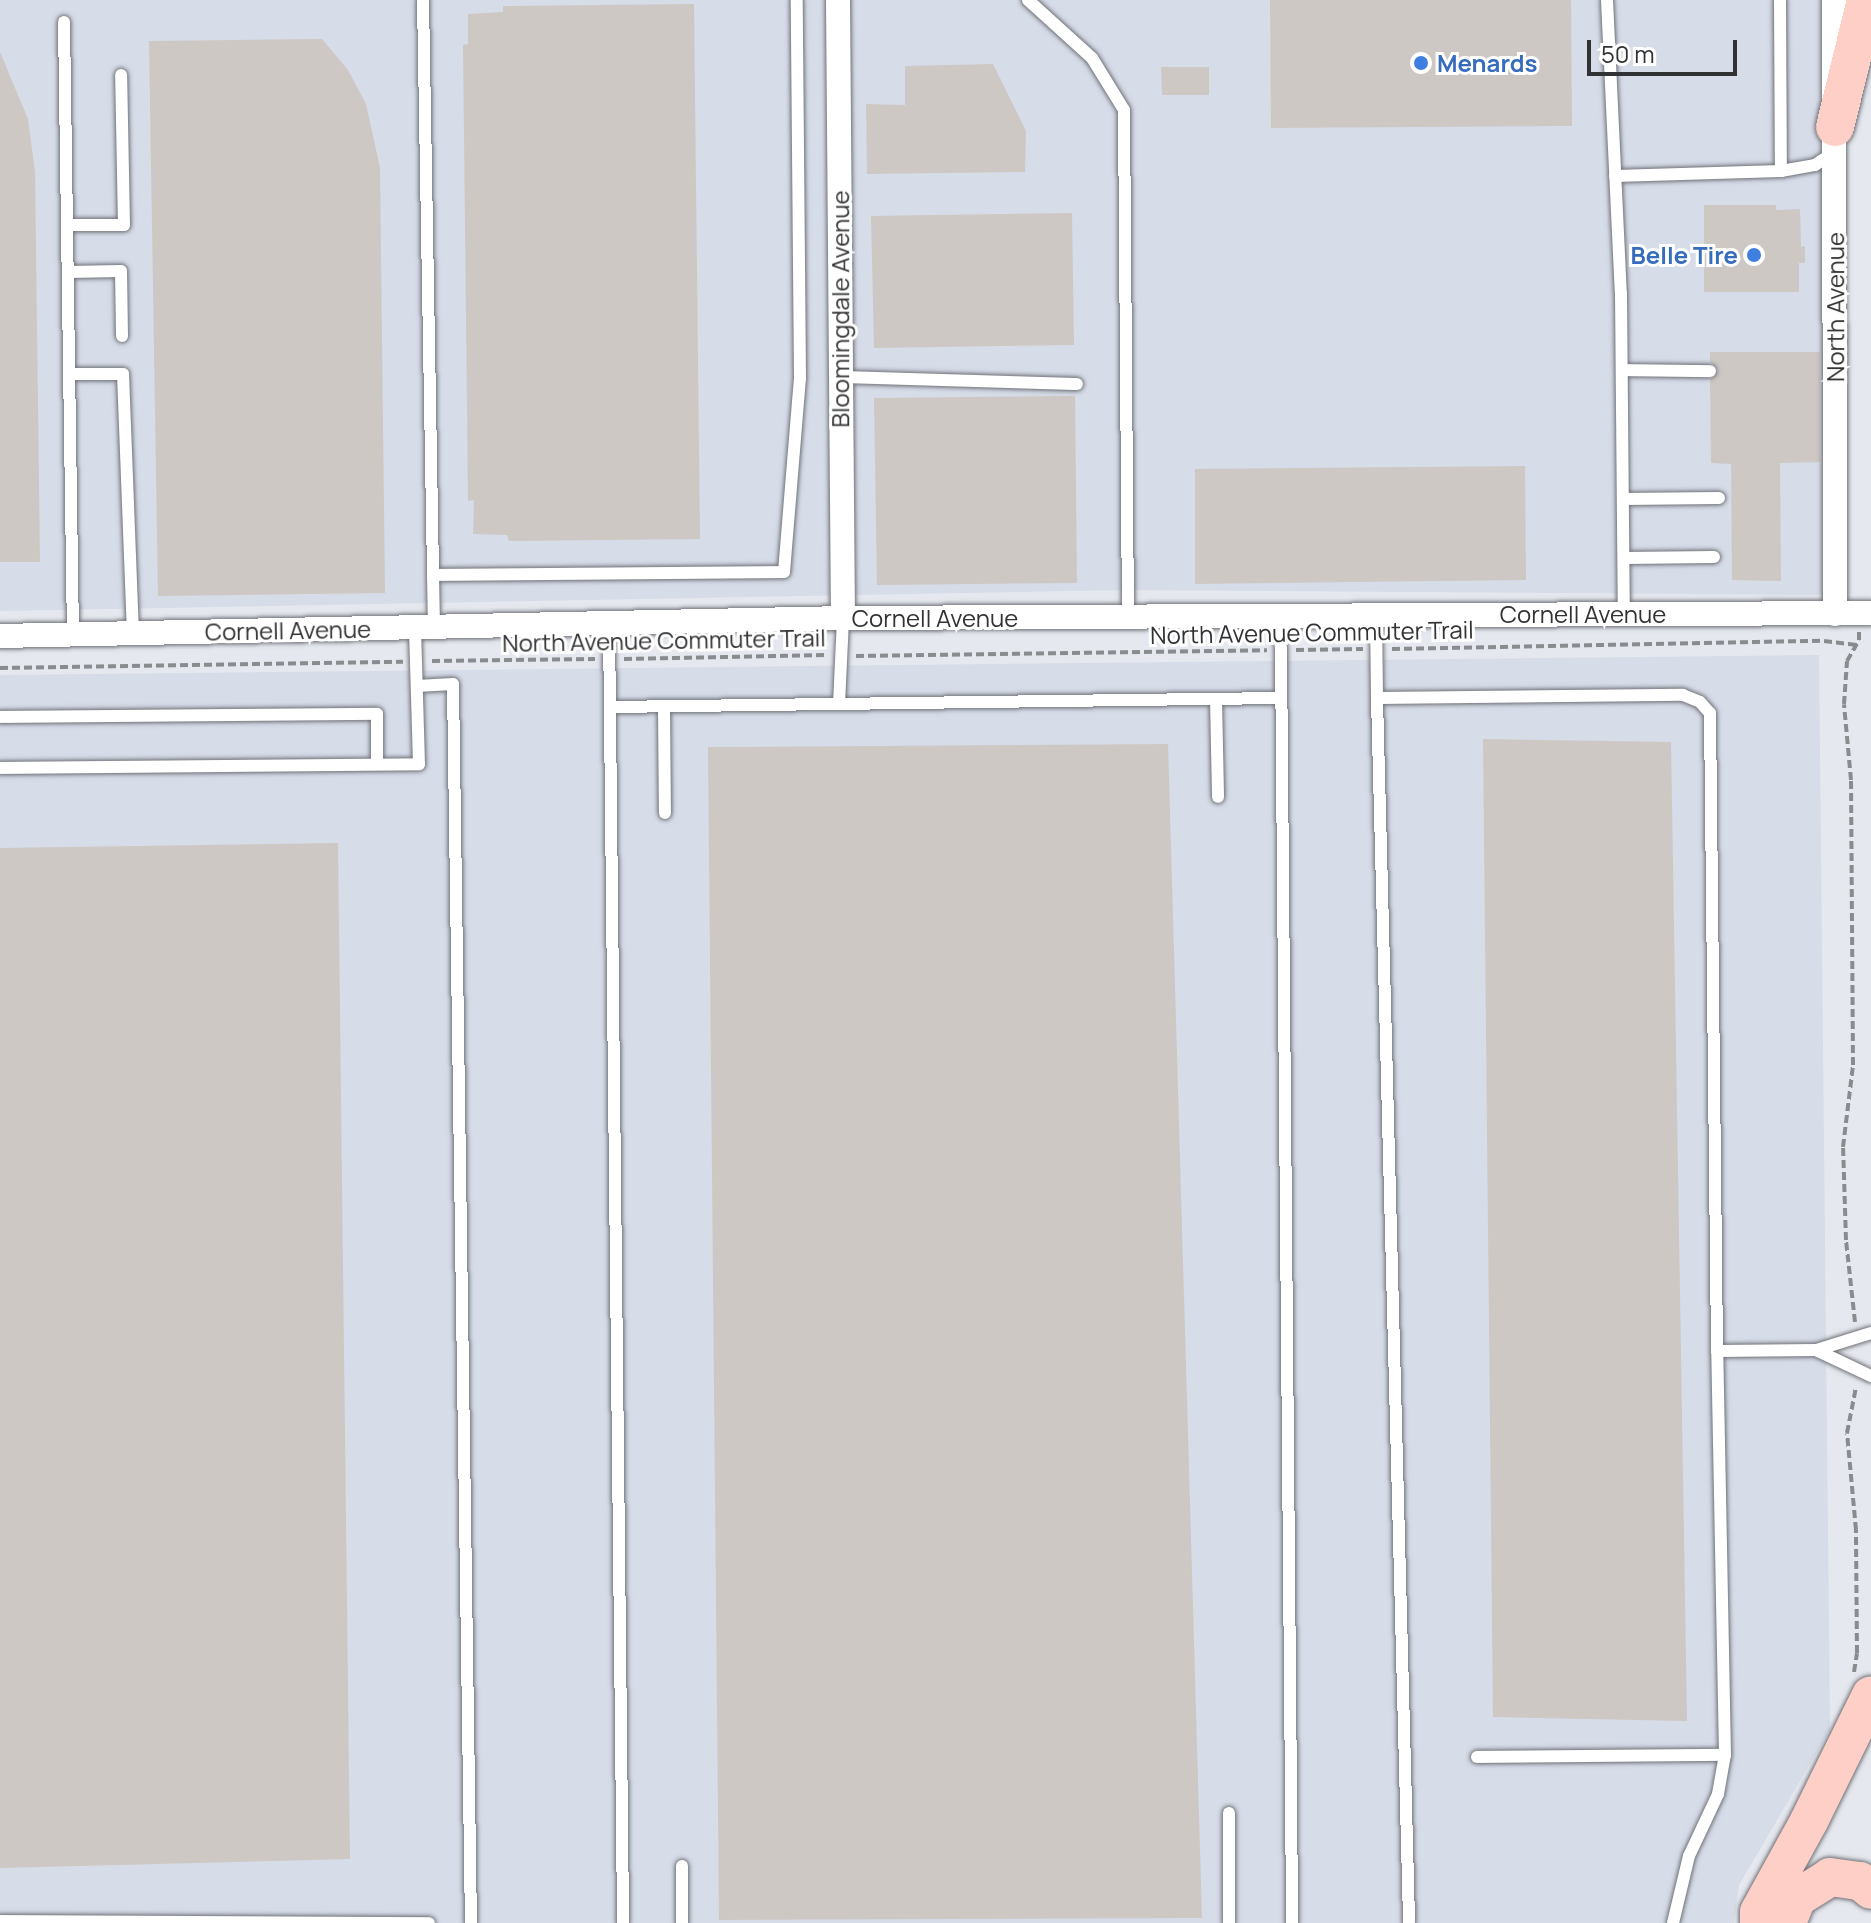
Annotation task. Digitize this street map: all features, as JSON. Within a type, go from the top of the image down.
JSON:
[{"type":"main road","points":[[1836,139],[1866,0]]},
{"type":"main road","points":[[1759,1923],[1759,1912],[1809,1821],[1861,1690]]},
{"type":"main road","points":[[1787,1923],[1797,1898],[1830,1877],[1860,1881],[1871,1890]]},
{"type":"street","name":"Bloomingdale Avenue","points":[[838,0],[843,618]]},
{"type":"street","name":"North Avenue","points":[[1834,0],[1835,614]]},
{"type":"street","name":"Cornell Avenue","points":[[0,636],[843,618],[1871,613]]},
{"type":"lane","points":[[0,768],[419,764],[416,661],[433,575],[423,0]]},
{"type":"lane","points":[[433,575],[784,572],[800,379],[797,0]]},
{"type":"lane","points":[[1028,0],[1092,58],[1124,110],[1128,617]]},
{"type":"lane","points":[[1607,0],[1622,370],[1624,614]]},
{"type":"lane","points":[[1780,0],[1781,171]]},
{"type":"lane","points":[[64,22],[73,634]]},
{"type":"lane","points":[[67,225],[124,225],[121,75]]},
{"type":"lane","points":[[1615,176],[1781,171],[1815,165],[1836,139]]},
{"type":"lane","points":[[68,272],[121,271],[122,336]]},
{"type":"lane","points":[[1622,370],[1710,371]]},
{"type":"lane","points":[[69,374],[123,374],[133,633]]},
{"type":"lane","points":[[841,377],[1077,384]]},
{"type":"lane","points":[[1623,499],[1719,498]]},
{"type":"lane","points":[[1624,558],[1714,557]]},
{"type":"lane","points":[[1376,615],[1409,1923]]},
{"type":"lane","points":[[1277,616],[1281,650],[1292,1923]]},
{"type":"lane","points":[[839,704],[843,618]]},
{"type":"lane","points":[[609,623],[623,1923]]},
{"type":"lane","points":[[417,686],[453,684],[471,1923]]},
{"type":"lane","points":[[1377,698],[1683,695],[1700,702],[1710,713],[1725,1755],[1718,1794],[1689,1856],[1673,1923]]},
{"type":"lane","points":[[610,707],[1281,698]]},
{"type":"lane","points":[[1216,699],[1218,797]]},
{"type":"lane","points":[[664,707],[665,813]]},
{"type":"lane","points":[[0,717],[377,714],[377,764]]},
{"type":"lane","points":[[1717,1351],[1816,1350],[1871,1333]]},
{"type":"lane","points":[[1816,1350],[1871,1376]]},
{"type":"lane","points":[[1477,1757],[1725,1755]]},
{"type":"lane","points":[[1229,1813],[1229,1923]]},
{"type":"lane","points":[[682,1866],[682,1923]]},
{"type":"lane","points":[[0,1921],[429,1923]]},
{"type":"path","name":"North Avenue Commuter Trail","points":[[0,668],[1824,641],[1858,643],[1847,661],[1844,691],[1851,780],[1853,1065],[1843,1147],[1846,1240],[1855,1328]]},
{"type":"path","points":[[1856,1377],[1856,1398],[1847,1433],[1856,1530],[1857,1653],[1861,1690]]},
{"type":"shaded area","points":[[0,0],[1824,0],[1826,595],[1128,590],[0,611]]},
{"type":"shaded area","points":[[1819,655],[1830,1730],[1739,1885],[1734,1923],[0,1923],[0,675]]},
{"type":"building","name":"Menards","points":[[1270,0],[1571,0],[1572,126],[1271,128]]},
{"type":"building","points":[[694,4],[700,539],[509,541],[507,535],[473,534],[474,500],[468,501],[463,45],[468,44],[468,14],[503,12],[503,6]]},
{"type":"building","points":[[322,39],[348,70],[366,104],[380,168],[385,593],[158,596],[149,41]]},
{"type":"building","points":[[0,52],[28,119],[35,172],[40,562],[0,562]]},
{"type":"building","points":[[993,64],[1026,131],[1025,172],[867,174],[866,104],[905,105],[905,66]]},
{"type":"building","points":[[1161,67],[1209,67],[1209,95],[1162,95]]},
{"type":"building","name":"Belle Tire","points":[[1704,205],[1776,205],[1776,210],[1800,209],[1801,247],[1805,246],[1805,263],[1799,263],[1799,292],[1704,292]]},
{"type":"building","points":[[1072,213],[1074,345],[874,348],[871,216]]},
{"type":"building","points":[[1710,352],[1820,352],[1820,462],[1780,463],[1781,581],[1732,580],[1731,464],[1711,463],[1710,380],[1719,370],[1710,362]]},
{"type":"building","points":[[1075,396],[1077,583],[877,585],[874,398]]},
{"type":"building","points":[[1525,466],[1526,580],[1195,584],[1195,469]]},
{"type":"building","points":[[1483,739],[1671,742],[1687,1721],[1493,1717]]},
{"type":"building","points":[[1168,744],[1202,1918],[719,1920],[708,747]]},
{"type":"building","points":[[338,843],[350,1859],[0,1868],[0,848]]},
{"type":"place","name":"Menards","points":[[1421,63]]},
{"type":"place","name":"Belle Tire","points":[[1754,255]]}]
